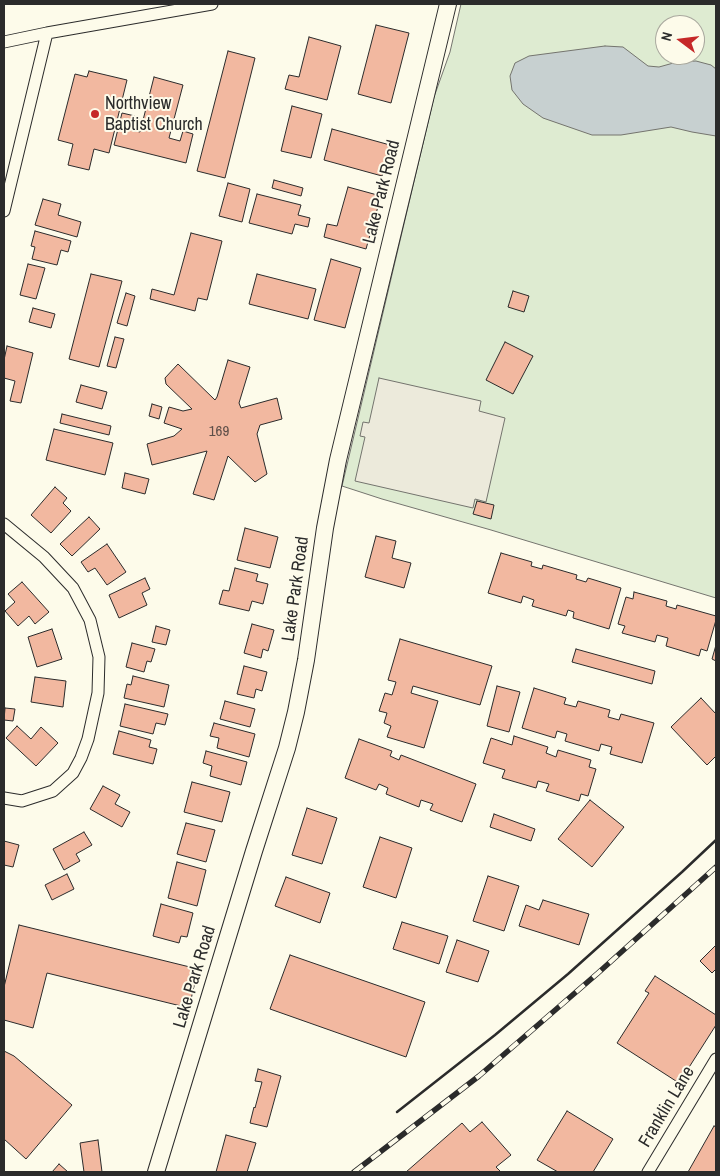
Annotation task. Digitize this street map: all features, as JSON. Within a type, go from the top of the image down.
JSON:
[{"type":"main road","name":"Lake Park Road","points":[[156,1172],[287,748],[296,712],[305,668],[325,528],[338,460],[448,4]]},
{"type":"street","points":[[4,42],[209,4]]},
{"type":"street","points":[[4,211],[47,33]]},
{"type":"street","points":[[4,524],[44,557],[72,588],[90,620],[99,657],[98,693],[88,739],[81,758],[72,773],[53,791],[22,801],[4,798]]},
{"type":"street","name":"Franklin Lane","points":[[648,1172],[716,1059]]},
{"type":"green space","points":[[461,4],[716,4],[716,598],[342,486],[434,97],[450,52]]},
{"type":"shaded area","points":[[605,46],[623,47],[648,66],[705,65],[705,63],[711,65],[716,69],[716,136],[671,127],[621,135],[592,135],[543,118],[523,104],[512,90],[510,76],[515,63],[529,56]]},
{"type":"shaded area","points":[[379,378],[481,401],[479,411],[505,418],[486,502],[475,499],[473,508],[355,481],[365,437],[360,436],[363,422],[369,423]]},
{"type":"building","points":[[376,25],[409,33],[391,103],[358,94]]},
{"type":"building","points":[[309,37],[341,46],[327,100],[285,89],[289,75],[299,77]]},
{"type":"building","points":[[228,51],[255,58],[225,178],[197,171]]},
{"type":"building","points":[[89,71],[127,80],[109,153],[94,149],[89,170],[68,165],[73,144],[58,140],[75,74],[87,77]]},
{"type":"building","points":[[154,77],[183,85],[169,138],[180,141],[183,131],[193,134],[186,163],[114,145],[122,113],[135,116],[131,130],[140,132]]},
{"type":"building","points":[[292,106],[322,114],[311,158],[281,151]]},
{"type":"building","points":[[332,129],[390,145],[382,176],[324,160]]},
{"type":"building","points":[[274,180],[303,188],[301,196],[272,188]]},
{"type":"building","points":[[228,183],[250,189],[242,222],[219,216]]},
{"type":"building","points":[[348,187],[381,196],[366,249],[324,237],[327,224],[337,226]]},
{"type":"building","points":[[257,194],[301,205],[298,215],[310,218],[308,227],[295,224],[292,234],[249,223]]},
{"type":"building","points":[[43,199],[61,204],[58,215],[81,222],[77,237],[35,225]]},
{"type":"building","points":[[35,231],[71,241],[68,252],[61,250],[57,265],[32,259],[35,247],[31,246]]},
{"type":"building","points":[[191,233],[222,241],[207,300],[198,298],[195,311],[150,299],[152,289],[174,295]]},
{"type":"building","points":[[331,259],[361,268],[345,328],[314,320]]},
{"type":"building","points":[[28,264],[45,268],[36,299],[20,295]]},
{"type":"building","points":[[91,274],[122,281],[99,367],[69,359]]},
{"type":"building","points":[[257,274],[316,289],[308,319],[249,304]]},
{"type":"building","points":[[513,291],[529,296],[524,312],[508,307]]},
{"type":"building","points":[[126,293],[135,296],[127,326],[117,323]]},
{"type":"building","points":[[33,308],[55,314],[51,328],[29,322]]},
{"type":"building","points":[[115,337],[124,339],[116,368],[107,366]]},
{"type":"building","points":[[505,342],[533,356],[513,394],[486,380]]},
{"type":"building","points":[[7,346],[33,353],[21,403],[10,401],[15,381],[4,378],[4,360]]},
{"type":"building","points":[[228,360],[250,367],[239,403],[241,408],[277,398],[282,419],[260,425],[257,434],[267,474],[255,482],[228,456],[214,500],[193,494],[207,451],[152,465],[147,444],[174,436],[182,429],[164,423],[169,407],[183,411],[192,409],[166,384],[165,378],[178,364],[215,400]]},
{"type":"building","points":[[81,385],[107,392],[102,409],[76,402]]},
{"type":"building","points":[[152,404],[162,407],[159,419],[149,416]]},
{"type":"building","points":[[62,414],[111,426],[109,435],[60,423]]},
{"type":"building","points":[[54,429],[113,443],[105,475],[46,460]]},
{"type":"building","points":[[125,473],[149,479],[145,494],[122,488]]},
{"type":"building","points":[[55,487],[67,498],[63,503],[71,511],[51,533],[31,515]]},
{"type":"building","points":[[477,501],[494,505],[491,519],[473,514]]},
{"type":"building","points":[[89,517],[100,529],[72,556],[60,544]]},
{"type":"building","points":[[245,528],[278,537],[270,568],[237,560]]},
{"type":"building","points":[[376,536],[396,541],[392,558],[411,563],[404,588],[365,577]]},
{"type":"building","points":[[107,544],[126,572],[107,585],[95,568],[88,572],[81,562]]},
{"type":"building","points":[[501,553],[532,562],[531,566],[542,569],[543,565],[577,575],[576,579],[586,582],[588,578],[621,588],[609,629],[573,618],[574,612],[568,610],[566,616],[532,606],[534,600],[523,596],[521,603],[488,593]]},
{"type":"building","points":[[235,568],[258,574],[256,581],[268,584],[263,604],[252,601],[249,611],[219,604],[223,590],[229,591]]},
{"type":"building","points":[[145,578],[150,589],[142,593],[147,605],[119,618],[109,595]]},
{"type":"building","points":[[22,582],[49,612],[35,624],[29,616],[18,626],[5,611],[15,602],[8,594]]},
{"type":"building","points":[[634,592],[667,601],[666,606],[676,609],[677,605],[716,616],[707,651],[701,649],[699,656],[666,646],[668,638],[657,635],[655,642],[622,633],[625,626],[618,624],[626,597],[633,599]]},
{"type":"building","points":[[252,624],[274,630],[268,651],[263,649],[261,658],[244,653]]},
{"type":"building","points":[[156,626],[170,630],[166,645],[152,642]]},
{"type":"building","points":[[52,629],[62,659],[37,667],[28,637]]},
{"type":"building","points":[[400,639],[492,666],[480,705],[413,686],[411,693],[438,701],[424,748],[387,737],[391,726],[384,723],[387,713],[379,711],[385,693],[392,695],[396,682],[388,680]]},
{"type":"building","points":[[132,643],[155,649],[151,662],[147,661],[144,672],[126,667]]},
{"type":"building","points":[[716,645],[716,661],[712,659]]},
{"type":"building","points":[[576,649],[655,671],[652,684],[572,662]]},
{"type":"building","points":[[244,666],[267,672],[262,691],[256,689],[254,698],[237,694]]},
{"type":"building","points":[[133,676],[169,685],[164,707],[124,698],[127,684],[131,685]]},
{"type":"building","points":[[35,677],[66,681],[63,707],[31,702]]},
{"type":"building","points":[[497,686],[520,692],[509,732],[487,726]]},
{"type":"building","points":[[534,688],[566,698],[564,704],[576,707],[578,701],[610,710],[608,717],[619,720],[621,714],[654,723],[642,763],[610,754],[612,747],[601,744],[599,751],[565,741],[567,734],[557,731],[555,738],[522,728]]},
{"type":"building","points":[[701,698],[716,714],[716,756],[707,765],[671,727]]},
{"type":"building","points":[[225,701],[255,709],[250,727],[220,719]]},
{"type":"building","points":[[125,704],[168,714],[165,725],[156,723],[153,734],[120,726]]},
{"type":"building","points":[[5,708],[15,709],[13,721],[4,720]]},
{"type":"building","points":[[214,723],[255,734],[249,757],[217,748],[219,738],[210,736]]},
{"type":"building","points":[[17,726],[31,739],[41,727],[58,743],[36,766],[6,738]]},
{"type":"building","points":[[119,731],[151,740],[149,747],[157,749],[153,764],[113,754]]},
{"type":"building","points":[[514,736],[548,747],[546,753],[556,757],[558,750],[591,760],[589,767],[596,769],[588,796],[581,794],[579,801],[546,791],[549,784],[538,781],[536,788],[502,778],[505,770],[483,763],[491,738],[512,745]]},
{"type":"building","points":[[359,739],[392,751],[390,756],[399,760],[401,755],[476,784],[462,822],[430,810],[433,804],[421,800],[419,807],[386,794],[388,788],[379,784],[376,790],[345,778]]},
{"type":"building","points":[[206,751],[247,762],[241,785],[210,776],[212,766],[203,763]]},
{"type":"building","points":[[192,782],[230,792],[222,822],[184,812]]},
{"type":"building","points":[[103,786],[120,795],[115,804],[130,812],[122,827],[90,809]]},
{"type":"building","points":[[590,800],[624,827],[592,867],[558,839]]},
{"type":"building","points":[[307,808],[337,818],[322,864],[292,855]]},
{"type":"building","points":[[494,814],[535,829],[531,841],[490,827]]},
{"type":"building","points":[[186,823],[215,830],[206,862],[177,854]]},
{"type":"building","points":[[84,832],[92,845],[76,854],[80,861],[64,870],[53,849]]},
{"type":"building","points":[[380,837],[412,848],[396,898],[363,887]]},
{"type":"building","points":[[4,841],[19,845],[13,867],[4,865]]},
{"type":"building","points":[[177,862],[206,870],[197,906],[168,898]]},
{"type":"building","points":[[67,874],[74,889],[52,900],[45,885]]},
{"type":"building","points":[[488,876],[519,886],[504,931],[473,921]]},
{"type":"building","points":[[286,877],[330,893],[320,923],[275,906]]},
{"type":"building","points":[[543,900],[589,914],[579,945],[519,926],[526,905],[539,910]]},
{"type":"building","points":[[161,904],[193,913],[187,937],[181,936],[179,943],[153,936]]},
{"type":"building","points":[[402,922],[448,936],[439,964],[393,949]]},
{"type":"building","points":[[19,925],[198,969],[189,1008],[47,973],[33,1028],[4,1020],[4,987]]},
{"type":"building","points":[[457,940],[489,951],[478,982],[446,972]]},
{"type":"building","points":[[716,945],[716,969],[712,973],[700,961]]},
{"type":"building","points":[[290,955],[425,1002],[406,1057],[270,1009]]},
{"type":"building","points":[[655,976],[716,1015],[716,1025],[679,1083],[617,1043],[649,993],[645,991]]},
{"type":"building","points":[[4,1051],[14,1056],[72,1105],[26,1159],[4,1139]]},
{"type":"building","points":[[258,1069],[281,1076],[267,1127],[250,1123],[262,1082],[255,1081]]},
{"type":"building","points":[[567,1111],[613,1139],[593,1172],[558,1172],[537,1160]]},
{"type":"building","points":[[482,1122],[511,1155],[496,1167],[501,1172],[406,1172],[462,1123],[470,1132]]},
{"type":"building","points":[[714,1126],[716,1127],[716,1172],[688,1172]]},
{"type":"building","points":[[226,1135],[256,1143],[247,1172],[216,1172]]},
{"type":"building","points":[[98,1140],[102,1172],[84,1172],[80,1143]]},
{"type":"building","points":[[59,1164],[68,1172],[52,1172]]},
{"type":"railway","points":[[354,1172],[479,1076],[716,867]]},
{"type":"wall","points":[[397,1112],[495,1035],[568,974],[716,840]]},
{"type":"place","name":"Northview Baptist Church","points":[[95,114]]}]
